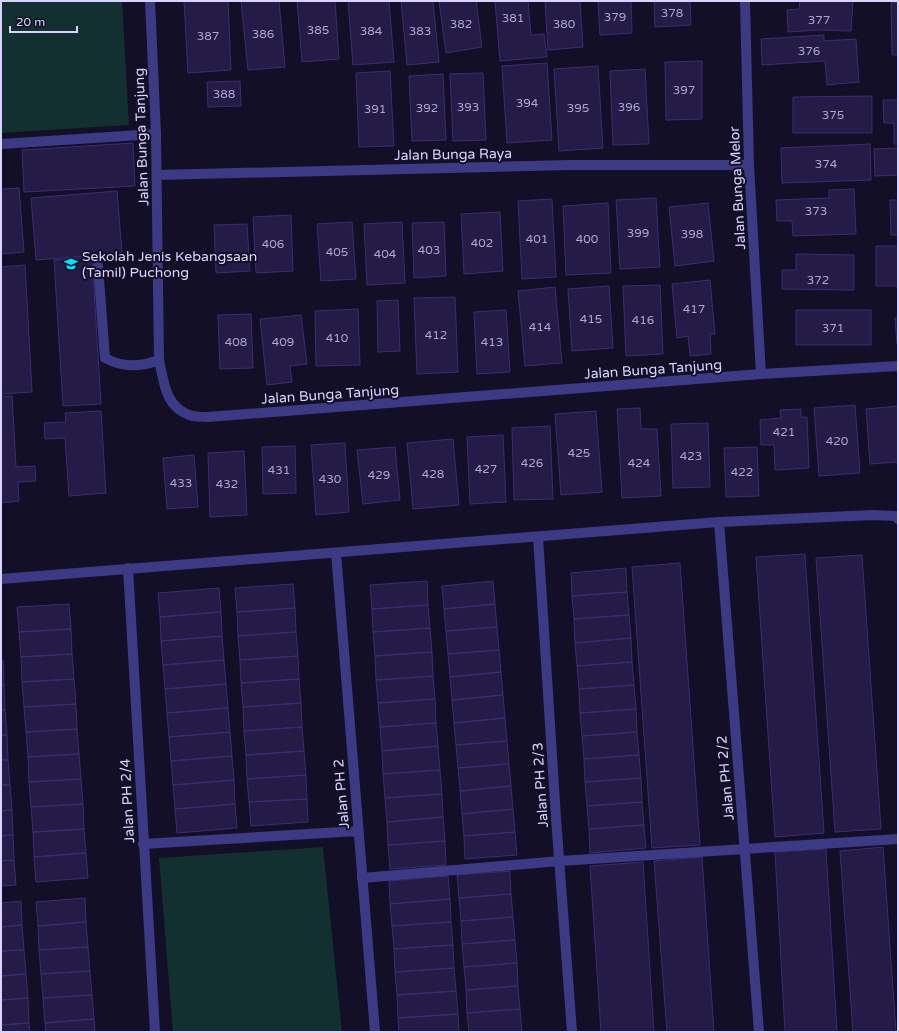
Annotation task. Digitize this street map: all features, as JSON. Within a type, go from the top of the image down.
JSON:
[{"type":"street","name":"Jalan Bunga Tanjung","points":[[150,1],[156,134],[159,360],[167,395],[175,406],[190,415],[208,418],[761,374],[898,366]]},
{"type":"street","name":"Jalan Bunga Melor","points":[[745,1],[749,165],[761,374]]},
{"type":"street","points":[[1,144],[156,134]]},
{"type":"street","name":"Jalan Bunga Raya","points":[[157,175],[568,165],[749,165]]},
{"type":"street","points":[[98,266],[105,358],[114,363],[136,366],[146,365],[159,360]]},
{"type":"street","points":[[1,579],[719,522],[873,515],[897,518]]},
{"type":"street","name":"Jalan PH 2/2","points":[[719,522],[759,1032]]},
{"type":"street","name":"Jalan PH 2/3","points":[[538,537],[556,818],[572,1032]]},
{"type":"street","name":"Jalan PH 2","points":[[336,553],[375,1032]]},
{"type":"street","name":"Jalan PH 2/4","points":[[128,568],[155,1032]]},
{"type":"street","points":[[143,844],[358,831]]},
{"type":"street","points":[[362,878],[560,861],[898,839]]},
{"type":"green space","points":[[1,1],[122,1],[129,125],[1,133]]},
{"type":"green space","points":[[323,847],[342,1032],[173,1032],[159,858]]},
{"type":"building","points":[[184,1],[228,1],[231,70],[188,73]]},
{"type":"building","points":[[241,1],[279,1],[285,67],[248,70]]},
{"type":"building","points":[[297,1],[335,1],[339,59],[302,62]]},
{"type":"building","points":[[348,1],[389,1],[394,62],[353,65]]},
{"type":"building","points":[[401,1],[433,1],[439,62],[407,65]]},
{"type":"building","points":[[439,1],[476,1],[482,47],[446,53]]},
{"type":"building","points":[[495,1],[528,1],[531,35],[544,34],[547,57],[500,61]]},
{"type":"building","points":[[545,1],[580,1],[583,47],[548,50]]},
{"type":"building","points":[[598,1],[631,1],[632,33],[600,35]]},
{"type":"building","points":[[654,1],[690,1],[691,25],[655,27]]},
{"type":"building","points":[[800,1],[853,1],[851,31],[820,30],[788,32],[787,10],[799,9]]},
{"type":"building","points":[[898,2],[898,55],[892,55],[891,3]]},
{"type":"building","points":[[824,35],[824,41],[856,39],[859,82],[827,85],[825,61],[762,65],[761,39]]},
{"type":"building","points":[[702,61],[702,119],[666,120],[665,62]]},
{"type":"building","points":[[547,63],[552,140],[507,143],[502,66]]},
{"type":"building","points":[[598,66],[603,148],[559,151],[554,69]]},
{"type":"building","points":[[645,69],[649,144],[613,145],[610,71]]},
{"type":"building","points":[[390,71],[394,146],[359,147],[356,73]]},
{"type":"building","points":[[483,73],[486,140],[453,141],[450,74]]},
{"type":"building","points":[[443,74],[446,140],[412,141],[409,76]]},
{"type":"building","points":[[240,81],[241,106],[208,107],[207,82]]},
{"type":"building","points":[[872,96],[872,133],[793,133],[793,97]]},
{"type":"building","points":[[883,100],[898,100],[898,144],[894,144],[894,123],[884,123]]},
{"type":"building","points":[[133,143],[135,186],[24,192],[22,150]]},
{"type":"building","points":[[870,144],[871,180],[782,183],[781,148]]},
{"type":"building","points":[[898,148],[898,175],[875,176],[874,149]]},
{"type":"building","points":[[19,188],[24,252],[1,254],[1,189]]},
{"type":"building","points":[[854,189],[856,234],[793,236],[792,221],[777,221],[776,200],[829,198],[829,190]]},
{"type":"building","points":[[117,191],[122,253],[36,260],[31,198]]},
{"type":"building","points":[[656,198],[660,267],[620,269],[616,200]]},
{"type":"building","points":[[552,199],[556,277],[522,279],[518,201]]},
{"type":"building","points":[[890,200],[898,200],[898,235],[891,235]]},
{"type":"building","points":[[608,203],[611,273],[566,275],[563,206]]},
{"type":"building","points":[[708,203],[714,261],[675,266],[669,207]]},
{"type":"building","points":[[500,212],[503,271],[464,274],[461,214]]},
{"type":"building","points":[[291,215],[293,271],[256,273],[253,217]]},
{"type":"building","points":[[352,222],[356,279],[321,281],[317,224]]},
{"type":"building","points":[[402,222],[405,283],[367,285],[364,224]]},
{"type":"building","points":[[444,222],[446,276],[414,278],[412,223]]},
{"type":"building","points":[[247,224],[250,271],[216,273],[214,225]]},
{"type":"building","points":[[876,246],[898,246],[898,286],[876,286]]},
{"type":"building","points":[[796,254],[854,255],[854,290],[782,289],[782,270],[796,270]]},
{"type":"building","points":[[92,257],[101,404],[63,406],[54,260]]},
{"type":"building","points":[[25,265],[32,392],[1,394],[1,267]]},
{"type":"building","points":[[710,280],[715,334],[710,334],[711,354],[690,356],[688,336],[677,338],[672,284]]},
{"type":"building","points":[[660,285],[663,354],[626,356],[623,286]]},
{"type":"building","points":[[609,286],[613,348],[572,351],[568,289]]},
{"type":"building","points":[[555,287],[562,363],[525,366],[518,291]]},
{"type":"building","points":[[455,297],[458,372],[417,374],[414,298]]},
{"type":"building","points":[[398,300],[400,351],[378,352],[377,301]]},
{"type":"building","points":[[358,309],[360,365],[316,366],[315,311]]},
{"type":"building","points":[[506,310],[510,372],[477,374],[474,312]]},
{"type":"building","points":[[796,310],[871,310],[871,345],[796,345]]},
{"type":"building","points":[[251,314],[253,368],[220,369],[218,315]]},
{"type":"building","points":[[301,315],[307,364],[290,366],[292,382],[267,385],[260,319]]},
{"type":"building","points":[[895,318],[898,318],[898,344],[897,344]]},
{"type":"building","points":[[1,396],[12,396],[16,467],[35,466],[36,481],[18,482],[19,501],[1,503]]},
{"type":"building","points":[[855,405],[860,473],[819,476],[814,408]]},
{"type":"building","points":[[898,406],[898,462],[870,464],[866,409]]},
{"type":"building","points":[[640,408],[641,429],[657,429],[661,496],[622,498],[617,409]]},
{"type":"building","points":[[801,409],[801,417],[807,417],[809,468],[775,470],[774,445],[761,445],[760,420],[781,418],[780,410]]},
{"type":"building","points":[[101,411],[106,493],[69,496],[65,438],[45,439],[44,423],[66,422],[65,413]]},
{"type":"building","points":[[596,411],[602,492],[561,495],[555,414]]},
{"type":"building","points":[[708,423],[710,487],[673,488],[671,424]]},
{"type":"building","points":[[550,426],[553,499],[514,500],[512,428]]},
{"type":"building","points":[[503,435],[506,502],[470,504],[467,437]]},
{"type":"building","points":[[453,439],[459,505],[413,509],[407,443]]},
{"type":"building","points":[[345,443],[349,512],[316,515],[311,445]]},
{"type":"building","points":[[295,446],[296,493],[263,494],[262,447]]},
{"type":"building","points":[[395,447],[400,500],[363,504],[357,450]]},
{"type":"building","points":[[757,447],[759,496],[726,497],[724,448]]},
{"type":"building","points":[[244,451],[247,515],[210,517],[208,453]]},
{"type":"building","points":[[194,455],[198,507],[167,509],[163,458]]},
{"type":"building","points":[[805,554],[824,833],[775,837],[756,557]]},
{"type":"building","points":[[862,555],[881,829],[835,832],[816,558]]},
{"type":"building","points":[[680,563],[700,845],[652,848],[632,567]]},
{"type":"building","points":[[626,568],[627,592],[572,596],[571,573]]},
{"type":"building","points":[[427,581],[428,605],[372,609],[370,585]]},
{"type":"building","points":[[493,581],[495,604],[444,609],[442,586]]},
{"type":"building","points":[[293,584],[295,608],[237,612],[235,588]]},
{"type":"building","points":[[219,588],[221,612],[160,617],[158,593]]},
{"type":"building","points":[[627,592],[629,615],[574,619],[572,596]]},
{"type":"building","points":[[69,604],[71,629],[19,632],[17,607]]},
{"type":"building","points":[[495,604],[497,627],[446,631],[444,609]]},
{"type":"building","points":[[428,605],[430,628],[373,632],[372,609]]},
{"type":"building","points":[[295,608],[296,632],[238,636],[237,612]]},
{"type":"building","points":[[221,612],[222,636],[161,641],[160,617]]},
{"type":"building","points":[[629,615],[631,638],[575,643],[574,619]]},
{"type":"building","points":[[497,627],[499,650],[448,654],[446,631]]},
{"type":"building","points":[[430,628],[432,652],[375,656],[373,632]]},
{"type":"building","points":[[71,629],[72,654],[21,657],[19,632]]},
{"type":"building","points":[[296,632],[298,656],[240,660],[238,636]]},
{"type":"building","points":[[222,636],[224,660],[163,665],[161,641]]},
{"type":"building","points":[[631,638],[632,662],[577,666],[575,643]]},
{"type":"building","points":[[499,650],[501,672],[450,677],[448,654]]},
{"type":"building","points":[[432,652],[433,676],[376,680],[375,656]]},
{"type":"building","points":[[72,654],[74,679],[22,682],[21,657]]},
{"type":"building","points":[[298,656],[299,679],[241,683],[240,660]]},
{"type":"building","points":[[1,660],[3,660],[4,685],[1,685]]},
{"type":"building","points":[[224,660],[226,684],[165,689],[163,665]]},
{"type":"building","points":[[632,662],[634,685],[579,689],[577,666]]},
{"type":"building","points":[[501,672],[503,695],[452,700],[450,677]]},
{"type":"building","points":[[433,676],[435,699],[378,703],[376,680]]},
{"type":"building","points":[[74,679],[76,704],[24,707],[22,682]]},
{"type":"building","points":[[299,679],[301,703],[243,707],[241,683]]},
{"type":"building","points":[[226,684],[228,708],[167,713],[165,689]]},
{"type":"building","points":[[1,685],[4,685],[5,710],[1,710]]},
{"type":"building","points":[[634,685],[636,709],[580,713],[579,689]]},
{"type":"building","points":[[503,695],[505,718],[454,723],[452,700]]},
{"type":"building","points":[[435,699],[436,723],[380,727],[378,703]]},
{"type":"building","points":[[301,703],[302,727],[244,731],[243,707]]},
{"type":"building","points":[[76,704],[77,729],[26,732],[24,707]]},
{"type":"building","points":[[228,708],[230,732],[169,737],[167,713]]},
{"type":"building","points":[[636,709],[637,732],[582,736],[580,713]]},
{"type":"building","points":[[1,710],[5,710],[7,735],[1,735]]},
{"type":"building","points":[[505,718],[507,741],[456,745],[454,723]]},
{"type":"building","points":[[436,723],[438,746],[382,751],[380,727]]},
{"type":"building","points":[[302,727],[304,751],[246,755],[244,731]]},
{"type":"building","points":[[77,729],[79,754],[28,757],[26,732]]},
{"type":"building","points":[[230,732],[232,756],[171,761],[169,737]]},
{"type":"building","points":[[637,732],[639,755],[584,759],[582,736]]},
{"type":"building","points":[[1,735],[7,735],[8,760],[1,760]]},
{"type":"building","points":[[507,741],[509,764],[458,768],[456,745]]},
{"type":"building","points":[[438,746],[440,770],[383,774],[382,751]]},
{"type":"building","points":[[304,751],[306,775],[247,779],[246,755]]},
{"type":"building","points":[[79,754],[81,779],[29,782],[28,757]]},
{"type":"building","points":[[639,755],[641,778],[585,782],[584,759]]},
{"type":"building","points":[[232,756],[234,780],[173,785],[171,761]]},
{"type":"building","points":[[1,760],[8,760],[10,785],[1,785]]},
{"type":"building","points":[[509,764],[511,786],[460,791],[458,768]]},
{"type":"building","points":[[440,770],[442,794],[385,798],[383,774]]},
{"type":"building","points":[[306,775],[307,799],[249,802],[247,779]]},
{"type":"building","points":[[641,778],[642,802],[587,806],[585,782]]},
{"type":"building","points":[[81,779],[83,804],[31,807],[29,782]]},
{"type":"building","points":[[234,780],[235,804],[175,809],[173,785]]},
{"type":"building","points":[[1,785],[10,785],[12,810],[1,811]]},
{"type":"building","points":[[511,786],[513,809],[462,814],[460,791]]},
{"type":"building","points":[[442,794],[443,817],[387,822],[385,798]]},
{"type":"building","points":[[307,799],[308,822],[251,826],[249,802]]},
{"type":"building","points":[[642,802],[644,825],[589,829],[587,806]]},
{"type":"building","points":[[83,804],[84,829],[33,832],[31,807]]},
{"type":"building","points":[[235,804],[237,828],[177,833],[175,809]]},
{"type":"building","points":[[513,809],[515,832],[464,836],[462,814]]},
{"type":"building","points":[[12,810],[13,835],[1,836],[1,811]]},
{"type":"building","points":[[443,817],[445,841],[388,845],[387,822]]},
{"type":"building","points":[[644,825],[646,848],[590,853],[589,829]]},
{"type":"building","points":[[84,829],[86,853],[34,857],[33,832]]},
{"type":"building","points":[[515,832],[517,855],[465,859],[464,836]]},
{"type":"building","points":[[13,835],[14,860],[1,861],[1,836]]},
{"type":"building","points":[[445,841],[446,865],[390,869],[388,845]]},
{"type":"building","points":[[883,847],[896,1032],[853,1032],[840,851]]},
{"type":"building","points":[[826,849],[837,1032],[785,1032],[775,852]]},
{"type":"building","points":[[86,853],[88,878],[36,882],[34,857]]},
{"type":"building","points":[[702,857],[714,1032],[667,1032],[654,861]]},
{"type":"building","points":[[14,860],[16,885],[1,886],[1,861]]},
{"type":"building","points":[[643,862],[654,1032],[601,1032],[590,866]]},
{"type":"building","points":[[510,871],[511,894],[459,898],[457,875]]},
{"type":"building","points":[[448,876],[450,899],[390,904],[389,881]]},
{"type":"building","points":[[511,894],[513,917],[461,921],[459,898]]},
{"type":"building","points":[[85,898],[86,922],[38,926],[36,902]]},
{"type":"building","points":[[450,899],[451,922],[392,926],[390,904]]},
{"type":"building","points":[[21,901],[22,925],[1,927],[1,903]]},
{"type":"building","points":[[513,917],[515,940],[462,944],[461,921]]},
{"type":"building","points":[[86,922],[88,947],[39,950],[38,926]]},
{"type":"building","points":[[451,922],[453,945],[394,949],[392,926]]},
{"type":"building","points":[[22,925],[24,950],[1,951],[1,927]]},
{"type":"building","points":[[515,940],[517,963],[464,967],[462,944]]},
{"type":"building","points":[[453,945],[454,968],[395,972],[394,949]]},
{"type":"building","points":[[88,947],[90,971],[41,974],[39,950]]},
{"type":"building","points":[[24,950],[26,974],[1,976],[1,951]]},
{"type":"building","points":[[517,963],[518,986],[466,990],[464,967]]},
{"type":"building","points":[[454,968],[456,991],[397,995],[395,972]]},
{"type":"building","points":[[90,971],[92,995],[43,998],[41,974]]},
{"type":"building","points":[[26,974],[28,998],[1,1000],[1,976]]},
{"type":"building","points":[[518,986],[520,1009],[467,1013],[466,990]]},
{"type":"building","points":[[456,991],[458,1014],[398,1018],[397,995]]},
{"type":"building","points":[[92,995],[94,1019],[45,1023],[43,998]]},
{"type":"building","points":[[28,998],[29,1023],[1,1025],[1,1000]]},
{"type":"building","points":[[520,1009],[522,1032],[469,1032],[467,1013]]},
{"type":"building","points":[[458,1014],[459,1032],[399,1032],[398,1018]]},
{"type":"building","points":[[94,1019],[95,1032],[46,1032],[45,1023]]},
{"type":"building","points":[[29,1023],[30,1032],[1,1032],[1,1025]]},
{"type":"place","name":"Sekolah Jenis Kebangsaan (Tamil) Puchong","points":[[71,264]]}]
